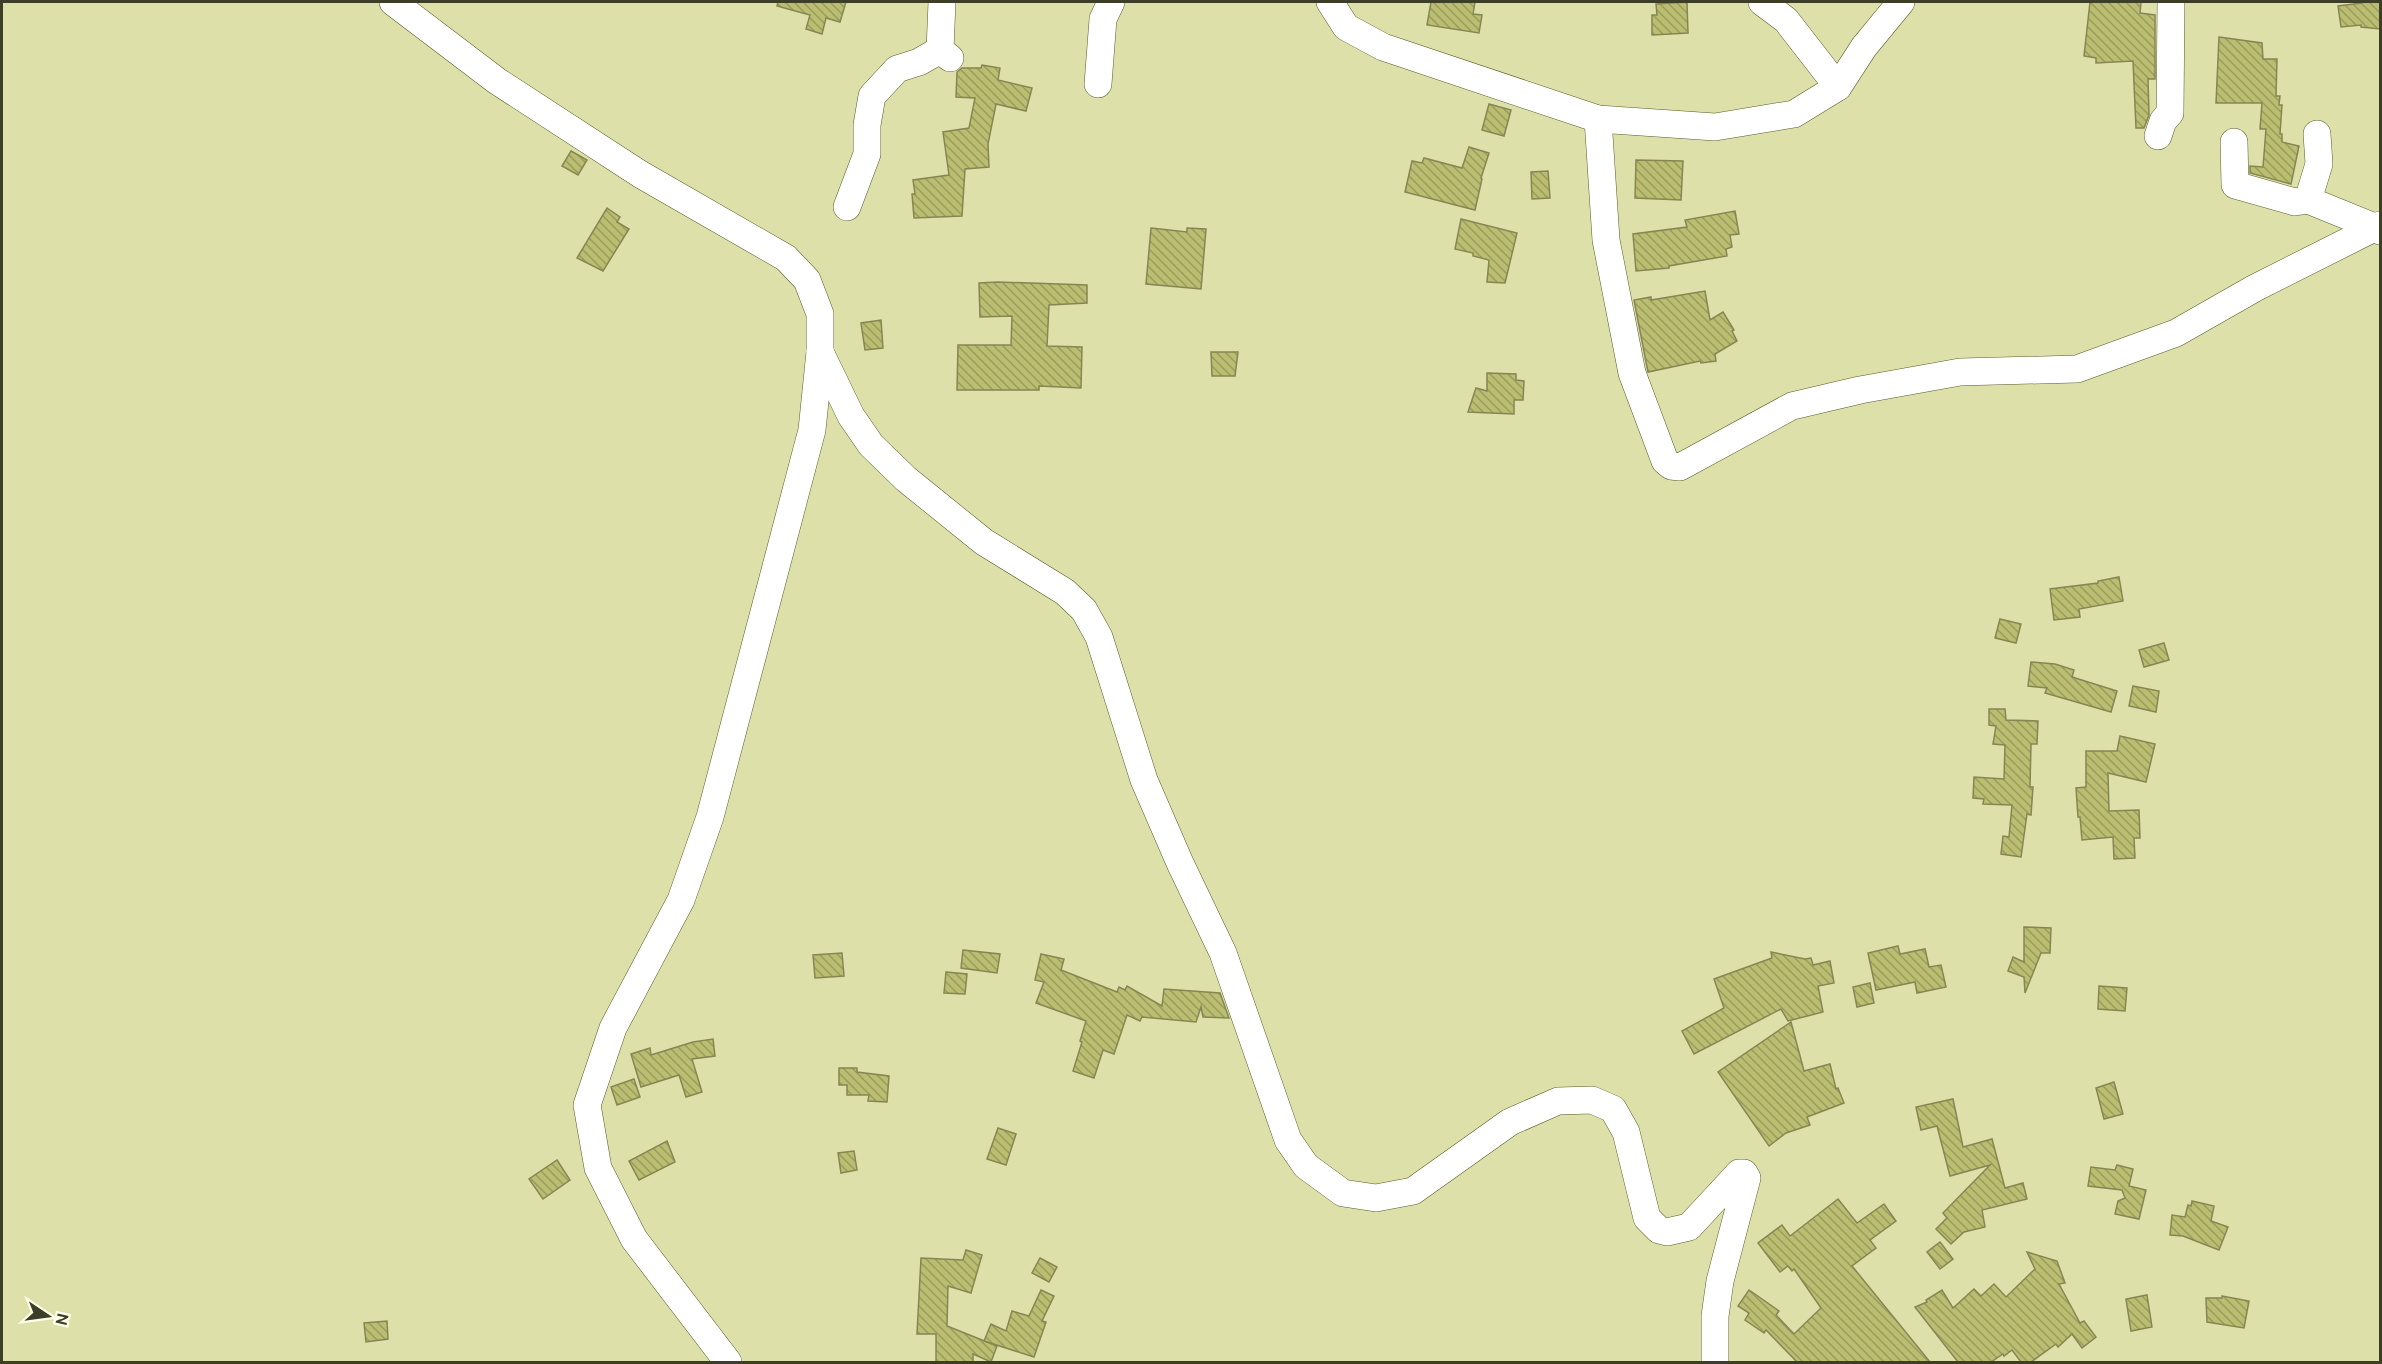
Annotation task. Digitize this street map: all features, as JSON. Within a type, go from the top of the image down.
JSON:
[{"type":"street","points":[[393,2],[516,93],[640,174],[786,258],[807,280],[820,314],[820,352],[812,430],[710,817],[681,900],[613,1028],[588,1105],[598,1168],[634,1239],[728,1362]]},
{"type":"street","points":[[847,207],[867,154],[867,125],[872,96],[897,69],[945,54],[942,2]]},
{"type":"street","points":[[1098,84],[1104,19],[1111,2]]},
{"type":"street","points":[[1330,2],[1346,27],[1383,47],[1598,119],[1715,128],[1794,114],[1838,87],[1863,47],[1901,2]]},
{"type":"street","points":[[1762,2],[1786,20],[1838,87]]},
{"type":"street","points":[[2158,136],[2163,121],[2170,113],[2171,2]]},
{"type":"street","points":[[1598,119],[1606,240],[1632,373],[1665,461],[1671,466],[1680,467],[1792,406],[1960,372],[2077,369],[2176,333],[2254,288],[2379,228]]},
{"type":"street","points":[[2308,200],[2319,164],[2317,134]]},
{"type":"street","points":[[2234,142],[2235,185],[2295,202],[2308,200],[2379,228]]},
{"type":"street","points":[[820,352],[851,416],[878,452],[906,479],[984,542],[1065,592],[1084,610],[1099,637],[1144,780],[1180,863],[1223,952],[1288,1140],[1306,1166],[1343,1193],[1376,1198],[1413,1191],[1510,1122],[1558,1101],[1592,1100],[1613,1109],[1626,1132],[1647,1218],[1659,1230],[1667,1232],[1689,1227],[1739,1173],[1744,1173],[1747,1178],[1720,1281],[1715,1316],[1714,1362]]},
{"type":"building","points":[[778,2],[846,2],[840,22],[826,18],[822,34],[806,29],[810,15],[777,6]]},
{"type":"building","points":[[1431,2],[1475,2],[1473,14],[1482,15],[1479,33],[1427,25]]},
{"type":"building","points":[[1687,2],[1688,33],[1652,35],[1652,15],[1657,15],[1656,4]]},
{"type":"building","points":[[2090,2],[2141,2],[2140,13],[2155,15],[2155,79],[2148,79],[2149,115],[2144,128],[2136,128],[2133,61],[2096,63],[2096,58],[2084,56]]},
{"type":"building","points":[[2380,2],[2380,29],[2361,27],[2361,25],[2341,27],[2338,6]]},
{"type":"building","points":[[2219,37],[2262,43],[2263,59],[2277,59],[2276,96],[2280,96],[2279,105],[2282,105],[2280,134],[2282,134],[2282,142],[2299,146],[2291,184],[2250,173],[2250,166],[2263,167],[2266,129],[2260,129],[2262,103],[2216,103]]},
{"type":"building","points":[[982,65],[1000,68],[998,80],[1032,88],[1026,111],[996,104],[988,144],[989,167],[965,169],[962,216],[914,218],[913,180],[949,175],[943,132],[969,128],[975,98],[956,97],[957,72],[962,68],[981,68]]},
{"type":"building","points":[[1489,104],[1511,110],[1504,136],[1482,130]]},
{"type":"building","points":[[1469,147],[1489,153],[1481,178],[1475,210],[1405,192],[1412,161],[1422,163],[1424,158],[1462,168]]},
{"type":"building","points":[[571,151],[587,160],[578,175],[562,166]]},
{"type":"building","points":[[1636,160],[1683,161],[1681,200],[1635,198]]},
{"type":"building","points":[[1548,171],[1550,198],[1532,199],[1531,172]]},
{"type":"building","points":[[607,208],[620,217],[617,222],[629,229],[603,271],[577,258]]},
{"type":"building","points":[[1735,211],[1739,234],[1730,235],[1732,247],[1726,249],[1727,256],[1669,266],[1669,268],[1636,271],[1633,234],[1687,227],[1685,220]]},
{"type":"building","points":[[1461,219],[1517,233],[1505,283],[1487,282],[1489,260],[1455,249]]},
{"type":"building","points":[[1151,228],[1187,232],[1187,228],[1206,229],[1201,289],[1146,284]]},
{"type":"building","points":[[979,283],[1087,285],[1087,303],[1049,305],[1047,346],[1082,347],[1081,388],[1039,386],[1039,390],[957,390],[958,345],[1011,345],[1012,316],[980,317]]},
{"type":"building","points":[[1705,291],[1710,320],[1723,312],[1734,330],[1732,331],[1737,341],[1715,354],[1716,361],[1701,363],[1700,361],[1648,372],[1634,300],[1651,297],[1651,300]]},
{"type":"building","points":[[881,320],[883,348],[865,350],[861,323]]},
{"type":"building","points":[[1211,352],[1238,352],[1235,376],[1212,376]]},
{"type":"building","points":[[1487,373],[1516,374],[1516,380],[1524,381],[1523,400],[1514,400],[1514,414],[1468,412],[1476,388],[1487,391]]},
{"type":"building","points":[[2119,577],[2123,601],[2079,609],[2080,617],[2054,620],[2050,589],[2098,583],[2098,581]]},
{"type":"building","points":[[2000,619],[2021,624],[2016,643],[1995,638]]},
{"type":"building","points":[[2164,643],[2169,660],[2144,667],[2139,650]]},
{"type":"building","points":[[2031,662],[2055,664],[2074,670],[2072,677],[2117,691],[2111,712],[2045,693],[2047,688],[2028,686]]},
{"type":"building","points":[[2133,686],[2159,691],[2156,712],[2129,706]]},
{"type":"building","points":[[1989,709],[2005,709],[2006,720],[2038,721],[2037,744],[2031,744],[2030,787],[2033,787],[2031,815],[2027,814],[2021,857],[2001,854],[2003,836],[2009,837],[2012,805],[1983,804],[1984,799],[1973,798],[1974,777],[2004,779],[2005,745],[1993,744],[1996,726],[1989,725]]},
{"type":"building","points":[[2120,736],[2155,744],[2146,782],[2108,773],[2109,811],[2139,810],[2140,838],[2134,838],[2135,858],[2114,859],[2113,837],[2082,840],[2076,788],[2086,787],[2086,751],[2117,751]]},
{"type":"building","points":[[2024,927],[2051,928],[2050,953],[2041,953],[2025,993],[2024,977],[2008,971],[2013,957],[2024,962]]},
{"type":"building","points":[[1898,946],[1900,954],[1925,949],[1929,967],[1941,965],[1946,987],[1917,993],[1915,982],[1876,990],[1868,953]]},
{"type":"building","points":[[963,950],[1000,954],[997,973],[961,968]]},
{"type":"building","points":[[1771,952],[1805,959],[1811,958],[1813,965],[1830,961],[1834,983],[1818,986],[1823,1012],[1788,1021],[1781,1009],[1694,1054],[1682,1031],[1724,1008],[1714,979],[1772,958]]},
{"type":"building","points":[[842,953],[844,976],[815,978],[813,955]]},
{"type":"building","points":[[1041,954],[1064,959],[1061,970],[1117,992],[1119,987],[1125,990],[1127,986],[1162,1006],[1164,989],[1220,993],[1229,1018],[1203,1017],[1201,1007],[1196,1022],[1142,1017],[1140,1021],[1127,1015],[1114,1054],[1103,1050],[1094,1078],[1073,1071],[1086,1021],[1036,1003],[1044,982],[1035,980]]},
{"type":"building","points":[[946,972],[967,974],[965,994],[944,993]]},
{"type":"building","points":[[1870,983],[1874,1003],[1857,1007],[1853,987]]},
{"type":"building","points":[[2099,986],[2127,988],[2125,1011],[2098,1009]]},
{"type":"building","points":[[1791,1022],[1804,1071],[1830,1064],[1836,1089],[1838,1088],[1844,1103],[1807,1117],[1810,1125],[1786,1133],[1769,1146],[1718,1072]]},
{"type":"building","points":[[713,1039],[715,1056],[692,1059],[702,1092],[686,1097],[679,1075],[641,1087],[631,1054],[650,1048],[651,1055],[693,1042]]},
{"type":"building","points":[[839,1068],[857,1068],[857,1072],[889,1076],[887,1102],[868,1101],[869,1095],[847,1095],[847,1085],[839,1085]]},
{"type":"building","points":[[634,1079],[640,1097],[617,1105],[611,1087]]},
{"type":"building","points":[[2114,1082],[2123,1114],[2104,1119],[2096,1088]]},
{"type":"building","points":[[1953,1099],[1963,1147],[1992,1139],[2005,1188],[2023,1183],[2027,1199],[1982,1210],[1985,1227],[1964,1232],[1951,1244],[1936,1229],[1947,1218],[1943,1213],[1990,1165],[1950,1176],[1937,1126],[1921,1130],[1916,1107]]},
{"type":"building","points":[[998,1128],[1016,1134],[1006,1165],[987,1159]]},
{"type":"building","points":[[667,1141],[675,1162],[639,1180],[629,1161]]},
{"type":"building","points":[[854,1151],[857,1170],[841,1173],[838,1153]]},
{"type":"building","points":[[557,1160],[570,1180],[543,1199],[529,1179]]},
{"type":"building","points":[[2117,1165],[2133,1169],[2129,1186],[2146,1190],[2139,1219],[2115,1214],[2118,1201],[2125,1198],[2122,1190],[2088,1186],[2091,1167],[2115,1170]]},
{"type":"building","points":[[1838,1199],[1857,1223],[1884,1204],[1896,1221],[1870,1240],[1876,1248],[1852,1266],[1930,1362],[1797,1362],[1766,1330],[1764,1333],[1745,1320],[1749,1313],[1738,1306],[1749,1290],[1779,1311],[1776,1315],[1794,1334],[1821,1308],[1794,1269],[1792,1271],[1788,1266],[1780,1272],[1758,1243],[1782,1225],[1790,1236]]},
{"type":"building","points":[[2192,1201],[2214,1206],[2211,1221],[2228,1227],[2219,1250],[2183,1236],[2170,1235],[2172,1215],[2185,1217],[2188,1205],[2191,1206]]},
{"type":"building","points":[[1940,1242],[1953,1259],[1940,1269],[1927,1252]]},
{"type":"building","points":[[966,1250],[982,1255],[971,1293],[948,1286],[947,1326],[997,1346],[991,1362],[973,1354],[973,1362],[936,1362],[936,1334],[917,1334],[921,1258],[963,1260]]},
{"type":"building","points":[[2027,1252],[2057,1261],[2065,1283],[2059,1284],[2080,1323],[2084,1321],[2096,1337],[2082,1348],[2072,1334],[2058,1347],[2056,1344],[2031,1362],[2021,1362],[2012,1350],[1991,1362],[1958,1362],[1915,1307],[1927,1302],[1926,1300],[1942,1290],[1953,1308],[1974,1289],[1981,1296],[1994,1284],[2006,1297],[2035,1269]]},
{"type":"building","points":[[1040,1258],[1057,1267],[1049,1282],[1032,1273]]},
{"type":"building","points":[[1041,1290],[1054,1296],[1042,1321],[1046,1322],[1034,1357],[984,1341],[991,1324],[1006,1331],[1012,1311],[1029,1316]]},
{"type":"building","points":[[2147,1295],[2152,1327],[2131,1331],[2126,1299]]},
{"type":"building","points":[[2222,1296],[2249,1301],[2244,1328],[2207,1322],[2206,1298],[2222,1298]]},
{"type":"building","points":[[387,1321],[388,1339],[366,1342],[364,1323]]}]
